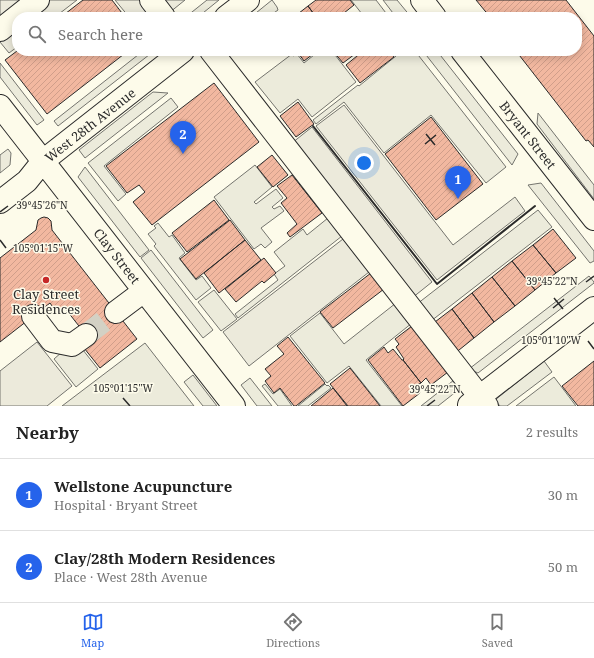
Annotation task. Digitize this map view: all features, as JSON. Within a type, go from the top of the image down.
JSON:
[{"type":"street","points":[[23,12],[38,0]]},
{"type":"street","points":[[151,0],[160,12]]},
{"type":"street","points":[[232,12],[248,0]]},
{"type":"street","points":[[0,30],[12,21]]},
{"type":"street","name":"West 28th Avenue","points":[[0,202],[27,181],[43,161],[177,56]]},
{"type":"street","points":[[215,56],[478,403],[594,308]]},
{"type":"street","name":"Bryant Street","points":[[466,56],[594,219]]},
{"type":"street","name":"Clay Street","points":[[0,106],[234,406]]},
{"type":"street","points":[[112,307],[140,286]]},
{"type":"street","points":[[38,313],[52,341],[72,345],[82,330]]},
{"type":"shaded area","points":[[0,0],[77,0],[61,12],[12,12],[12,51],[9,53],[0,42]]},
{"type":"shaded area","points":[[115,0],[185,0],[170,12],[125,12]]},
{"type":"shaded area","points":[[207,0],[219,0],[204,12],[192,12]]},
{"type":"shaded area","points":[[272,0],[278,10],[275,12],[257,12]]},
{"type":"shaded area","points":[[351,0],[376,0],[385,12],[360,12]]},
{"type":"shaded area","points":[[383,0],[397,0],[407,12],[392,12]]},
{"type":"shaded area","points":[[137,56],[148,56],[58,126],[54,121]]},
{"type":"shaded area","points":[[289,56],[299,56],[304,63],[313,56],[336,56],[356,82],[312,117],[298,99],[280,113],[255,82]]},
{"type":"shaded area","points":[[396,56],[419,56],[506,167],[486,183],[431,115],[384,153],[344,102],[316,124],[313,120],[358,85],[359,86]]},
{"type":"shaded area","points":[[427,56],[441,56],[518,154],[512,165]]},
{"type":"shaded area","points":[[0,63],[44,120],[37,125],[0,77]]},
{"type":"shaded area","points":[[153,92],[168,93],[85,158],[79,150]]},
{"type":"shaded area","points":[[171,98],[178,107],[104,166],[126,194],[118,201],[88,163]]},
{"type":"shaded area","points":[[344,105],[453,245],[515,197],[525,211],[437,280],[316,126]]},
{"type":"shaded area","points":[[538,113],[594,185],[594,199],[537,124]]},
{"type":"shaded area","points":[[312,127],[432,282],[402,306],[282,151]]},
{"type":"shaded area","points":[[8,149],[11,153],[10,165],[0,173],[0,155]]},
{"type":"shaded area","points":[[255,165],[272,187],[254,202],[256,204],[276,189],[283,198],[272,207],[274,209],[280,206],[284,211],[261,228],[272,242],[265,248],[261,244],[254,249],[214,197]]},
{"type":"shaded area","points":[[85,167],[149,250],[140,257],[78,177]]},
{"type":"shaded area","points":[[541,183],[594,251],[594,261],[590,263],[528,185]]},
{"type":"shaded area","points":[[538,210],[552,227],[431,321],[417,304]]},
{"type":"shaded area","points":[[328,218],[342,236],[238,318],[235,314],[278,280],[274,274],[285,266],[274,252],[303,229],[307,235]]},
{"type":"shaded area","points":[[158,223],[169,237],[172,235],[185,253],[179,258],[196,280],[202,276],[211,288],[196,300],[154,246],[156,244],[148,234],[156,228],[154,226]]},
{"type":"shaded area","points":[[343,239],[369,272],[249,366],[223,332]]},
{"type":"shaded area","points":[[151,250],[213,330],[203,338],[141,258]]},
{"type":"shaded area","points":[[589,276],[594,283],[478,373],[469,369]]},
{"type":"shaded area","points":[[214,290],[237,319],[221,331],[198,302]]},
{"type":"shaded area","points":[[396,303],[412,323],[366,360],[402,406],[381,406],[349,366],[327,383],[290,336],[320,313],[344,344]]},
{"type":"shaded area","points":[[37,342],[72,386],[47,406],[0,406],[0,371]]},
{"type":"shaded area","points":[[145,343],[194,406],[62,406]]},
{"type":"shaded area","points":[[83,350],[98,369],[76,387],[54,359],[62,352]]},
{"type":"shaded area","points":[[544,361],[552,372],[507,406],[500,406],[495,400]]},
{"type":"shaded area","points":[[193,375],[217,406],[203,406],[184,382]]},
{"type":"shaded area","points":[[554,377],[576,406],[516,406]]},
{"type":"shaded area","points":[[250,378],[272,406],[257,406],[241,385]]},
{"type":"shaded area","points":[[454,380],[457,391],[438,406],[421,406]]},
{"type":"shaded area","points":[[265,384],[273,394],[280,389],[292,406],[278,406],[262,386]]},
{"type":"shaded area","points":[[325,384],[331,388],[308,406],[298,406]]},
{"type":"building","points":[[83,0],[112,0],[121,12],[67,12]]},
{"type":"building","points":[[316,0],[350,0],[354,5],[345,12],[312,12],[308,6]]},
{"type":"building","points":[[476,0],[566,0],[575,12],[486,12]]},
{"type":"building","points":[[308,6],[312,12],[300,12]]},
{"type":"building","points":[[582,21],[594,36],[594,147],[588,140],[586,141],[520,56],[582,56]]},
{"type":"building","points":[[12,55],[12,56],[122,56],[47,114],[5,60]]},
{"type":"building","points":[[300,56],[310,56],[304,61]]},
{"type":"building","points":[[337,56],[352,56],[343,63]]},
{"type":"building","points":[[357,56],[394,57],[360,83],[346,65]]},
{"type":"building","points":[[214,83],[259,142],[152,225],[133,202],[145,192],[139,185],[127,193],[106,166]]},
{"type":"building","points":[[298,102],[314,124],[296,137],[280,116]]},
{"type":"building","points":[[431,117],[483,184],[436,220],[385,154]]},
{"type":"building","points":[[272,155],[288,175],[273,187],[257,167]]},
{"type":"building","points":[[292,175],[322,213],[290,237],[287,233],[297,224],[281,203],[287,198],[277,186]]},
{"type":"building","points":[[214,200],[229,220],[187,252],[172,233]]},
{"type":"building","name":"Clay Street Residences","points":[[44,217],[51,221],[52,230],[137,339],[100,368],[84,348],[86,335],[64,307],[57,313],[50,303],[0,342],[0,258],[36,230],[38,220]]},
{"type":"building","points":[[230,220],[245,240],[196,279],[180,259]]},
{"type":"building","points":[[553,229],[576,258],[556,273],[533,245]]},
{"type":"building","points":[[245,240],[261,260],[219,293],[204,273]]},
{"type":"building","points":[[533,245],[556,273],[535,290],[512,261]]},
{"type":"building","points":[[264,258],[276,273],[264,283],[262,281],[236,302],[225,289]]},
{"type":"building","points":[[512,261],[535,290],[515,306],[492,277]]},
{"type":"building","points":[[371,273],[384,289],[333,328],[320,312]]},
{"type":"building","points":[[492,277],[515,306],[494,322],[472,293]]},
{"type":"building","points":[[472,293],[494,322],[474,338],[452,309]]},
{"type":"building","points":[[452,309],[474,338],[454,354],[431,325]]},
{"type":"building","points":[[412,326],[448,372],[431,385],[426,378],[421,383],[403,360],[404,359],[396,347],[399,344],[395,339]]},
{"type":"building","points":[[288,337],[325,383],[296,406],[294,406],[280,388],[274,393],[265,381],[271,376],[265,369],[284,354],[277,346]]},
{"type":"building","points":[[384,347],[388,353],[393,349],[421,383],[415,386],[420,393],[403,406],[368,360]]},
{"type":"building","points":[[594,361],[594,406],[578,406],[562,386]]},
{"type":"building","points":[[350,368],[380,406],[348,406],[330,384]]},
{"type":"building","points":[[333,388],[347,406],[311,406]]},
{"type":"tunnel","points":[[86,335],[116,312]]},
{"type":"wall","points":[[313,126],[437,284],[535,206]]},
{"type":"place","name":"Clay/28th Modern Residences","points":[[183,154]]},
{"type":"place","name":"Wellstone Acupuncture","points":[[458,199]]},
{"type":"place","name":"Clay Street Residences","points":[[46,280]]}]
